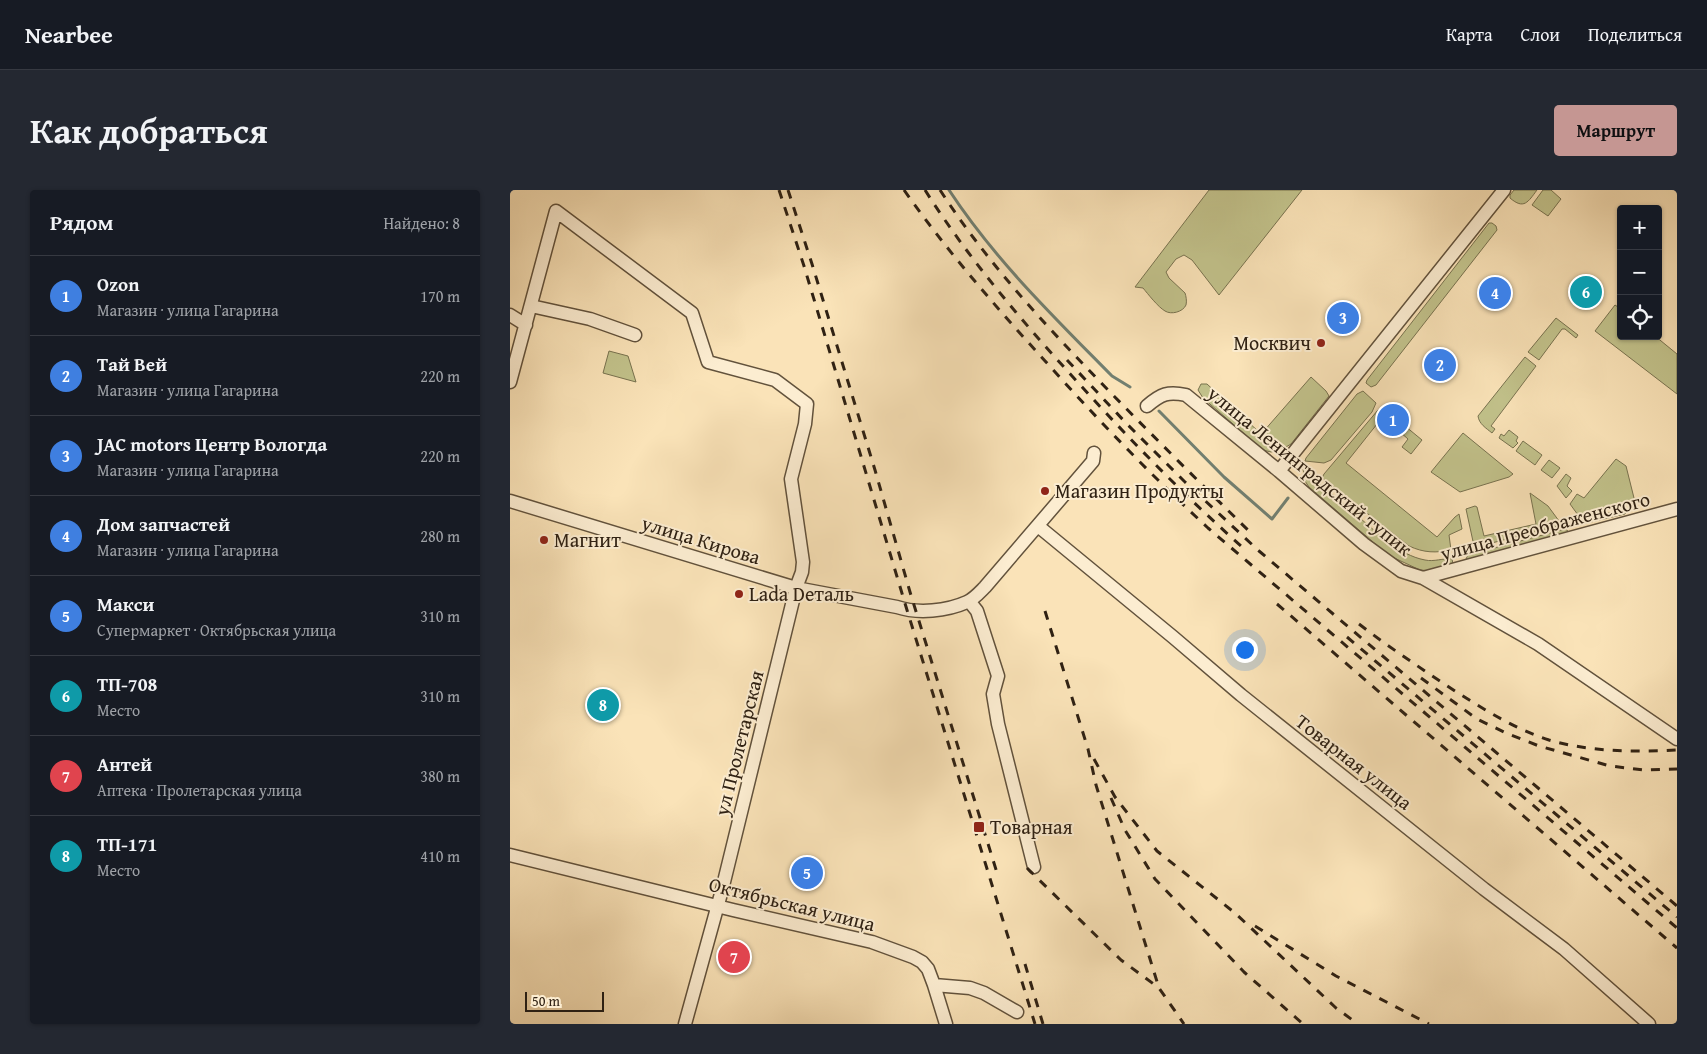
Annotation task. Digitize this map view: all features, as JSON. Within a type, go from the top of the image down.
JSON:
[{"type":"street","points":[[1279,471],[1504,190]]},
{"type":"street","name":"ул Пролетарская","points":[[532,306],[556,211],[692,313],[708,362],[775,380],[808,404],[791,479],[803,562],[802,572],[796,588],[718,906],[685,1024]]},
{"type":"street","points":[[510,382],[532,306],[590,319],[635,335]]},
{"type":"street","points":[[510,315],[526,324]]},
{"type":"street","name":"улица Ленинградский тупик","points":[[1147,406],[1158,397],[1173,392],[1186,395],[1364,544],[1401,571],[1424,578],[1538,644],[1677,739]]},
{"type":"street","points":[[796,588],[897,606],[907,610],[947,609],[969,601],[985,587],[1093,461],[1094,453]]},
{"type":"street","name":"улица Кирова","points":[[510,501],[796,588]]},
{"type":"street","name":"улица Преображенского","points":[[1424,578],[1677,509]]},
{"type":"street","name":"Товарная улица","points":[[1038,526],[1173,637],[1240,696],[1564,949],[1649,1024]]},
{"type":"street","points":[[969,601],[977,611],[998,676],[993,694],[998,724],[1034,867]]},
{"type":"street","name":"Октябрьская улица","points":[[510,855],[872,942],[913,957],[922,962],[928,969],[946,1024]]},
{"type":"street","points":[[934,986],[970,988],[984,993],[1017,1012]]},
{"type":"green space","points":[[1209,190],[1302,190],[1219,295],[1192,260],[1184,255],[1176,259],[1166,272],[1169,278],[1185,293],[1186,305],[1180,311],[1173,313],[1165,311],[1159,307],[1143,288],[1135,287]]},
{"type":"green space","points":[[1514,190],[1537,190],[1528,201],[1519,204],[1510,198]]},
{"type":"green space","points":[[1543,190],[1551,190],[1561,199],[1548,216],[1532,205]]},
{"type":"green space","points":[[1489,223],[1496,226],[1497,230],[1376,385],[1371,387],[1366,383],[1367,380]]},
{"type":"green space","points":[[1615,305],[1617,306],[1617,340],[1660,340],[1677,354],[1677,394],[1595,331]]},
{"type":"green space","points":[[1556,318],[1578,335],[1576,338],[1565,329],[1562,329],[1539,360],[1528,352]]},
{"type":"green space","points":[[609,351],[628,356],[636,382],[603,373]]},
{"type":"green space","points":[[1525,357],[1536,366],[1491,426],[1495,429],[1492,433],[1481,424],[1478,416]]},
{"type":"green space","points":[[1311,377],[1329,396],[1291,444],[1281,450],[1271,452],[1263,450],[1203,398],[1198,390],[1201,384],[1207,384],[1259,432],[1263,432]]},
{"type":"green space","points":[[1363,391],[1376,403],[1372,412],[1331,460],[1324,463],[1305,461],[1357,394]]},
{"type":"green space","points":[[1381,409],[1385,414],[1346,463],[1437,537],[1459,514],[1462,529],[1449,535],[1451,550],[1430,552],[1409,546],[1322,478],[1378,410]]},
{"type":"green space","points":[[1405,426],[1422,440],[1411,454],[1402,447],[1408,439],[1400,432]]},
{"type":"green space","points":[[1509,430],[1518,437],[1516,441],[1518,443],[1513,448],[1499,438],[1501,434],[1504,436]]},
{"type":"green space","points":[[1463,433],[1513,474],[1509,477],[1460,492],[1431,472]]},
{"type":"green space","points":[[1523,441],[1542,455],[1535,465],[1516,451]]},
{"type":"green space","points":[[1616,459],[1626,466],[1635,502],[1578,515],[1570,504],[1577,494],[1584,498]]},
{"type":"green space","points":[[1549,460],[1560,468],[1552,478],[1541,470]]},
{"type":"green space","points":[[1303,469],[1379,535],[1397,548],[1425,560],[1452,559],[1453,564],[1431,571],[1420,570],[1388,555],[1309,487],[1305,481]]},
{"type":"green space","points":[[1566,474],[1571,478],[1567,486],[1572,491],[1566,498],[1557,486]]},
{"type":"green space","points":[[1530,493],[1548,506],[1562,525],[1474,546],[1466,509],[1477,507],[1484,536],[1536,524]]},
{"type":"green space","points":[[1626,509],[1627,512],[1625,514],[1576,524],[1578,520]]},
{"type":"green space","points":[[1565,529],[1568,531],[1566,533],[1466,559],[1468,555]]},
{"type":"waterway","points":[[949,190],[1005,264],[1026,287],[1112,376],[1130,387]]},
{"type":"waterway","points":[[1159,411],[1224,477],[1272,519],[1288,498]]},
{"type":"railway","points":[[779,190],[804,266],[907,610],[1035,1024]]},
{"type":"railway","points":[[788,190],[998,876]]},
{"type":"railway","points":[[904,190],[955,257],[1009,320],[1105,426],[1187,508],[1208,528],[1677,928]]},
{"type":"railway","points":[[925,190],[980,268],[1041,341],[1140,449],[1241,546]]},
{"type":"railway","points":[[940,190],[978,244],[1041,319],[1108,390],[1251,533]]},
{"type":"railway","points":[[1067,360],[1184,481],[1259,551],[1677,906]]},
{"type":"railway","points":[[1277,604],[1677,948]]},
{"type":"railway","points":[[1045,611],[1088,749],[1096,785],[1159,988]]},
{"type":"railway","points":[[1359,624],[1466,698],[1536,736],[1565,744],[1596,749],[1629,751],[1677,750]]},
{"type":"railway","points":[[1347,637],[1677,917]]},
{"type":"railway","points":[[1421,678],[1477,719],[1539,746],[1610,766],[1644,770],[1677,769]]},
{"type":"railway","points":[[1094,759],[1115,797],[1157,851],[1235,913],[1336,1008],[1358,1024]]},
{"type":"railway","points":[[1111,798],[1125,830],[1155,879],[1244,972],[1303,1024]]},
{"type":"railway","points":[[1027,868],[1121,960],[1159,988],[1184,1024]]},
{"type":"railway","points":[[1255,926],[1336,976],[1429,1024]]},
{"type":"railway","points":[[1025,964],[1043,1024]]},
{"type":"place","name":"ТП-708","points":[[1586,292]]},
{"type":"place","name":"Дом запчастей","points":[[1495,293]]},
{"type":"place","name":"JAC motors Центр Вологда","points":[[1343,318]]},
{"type":"place","name":"Москвич","points":[[1321,343]]},
{"type":"place","name":"Тай Вей","points":[[1440,365]]},
{"type":"place","name":"Ozon","points":[[1393,420]]},
{"type":"place","name":"Магазин Продукты","points":[[1045,491]]},
{"type":"place","name":"Магнит","points":[[544,540]]},
{"type":"place","name":"Lada Dеталь","points":[[739,594]]},
{"type":"place","name":"ТП-171","points":[[603,705]]},
{"type":"place","name":"Товарная","points":[[979,827]]},
{"type":"place","name":"Макси","points":[[807,873]]},
{"type":"place","name":"Антей","points":[[734,957]]}]
